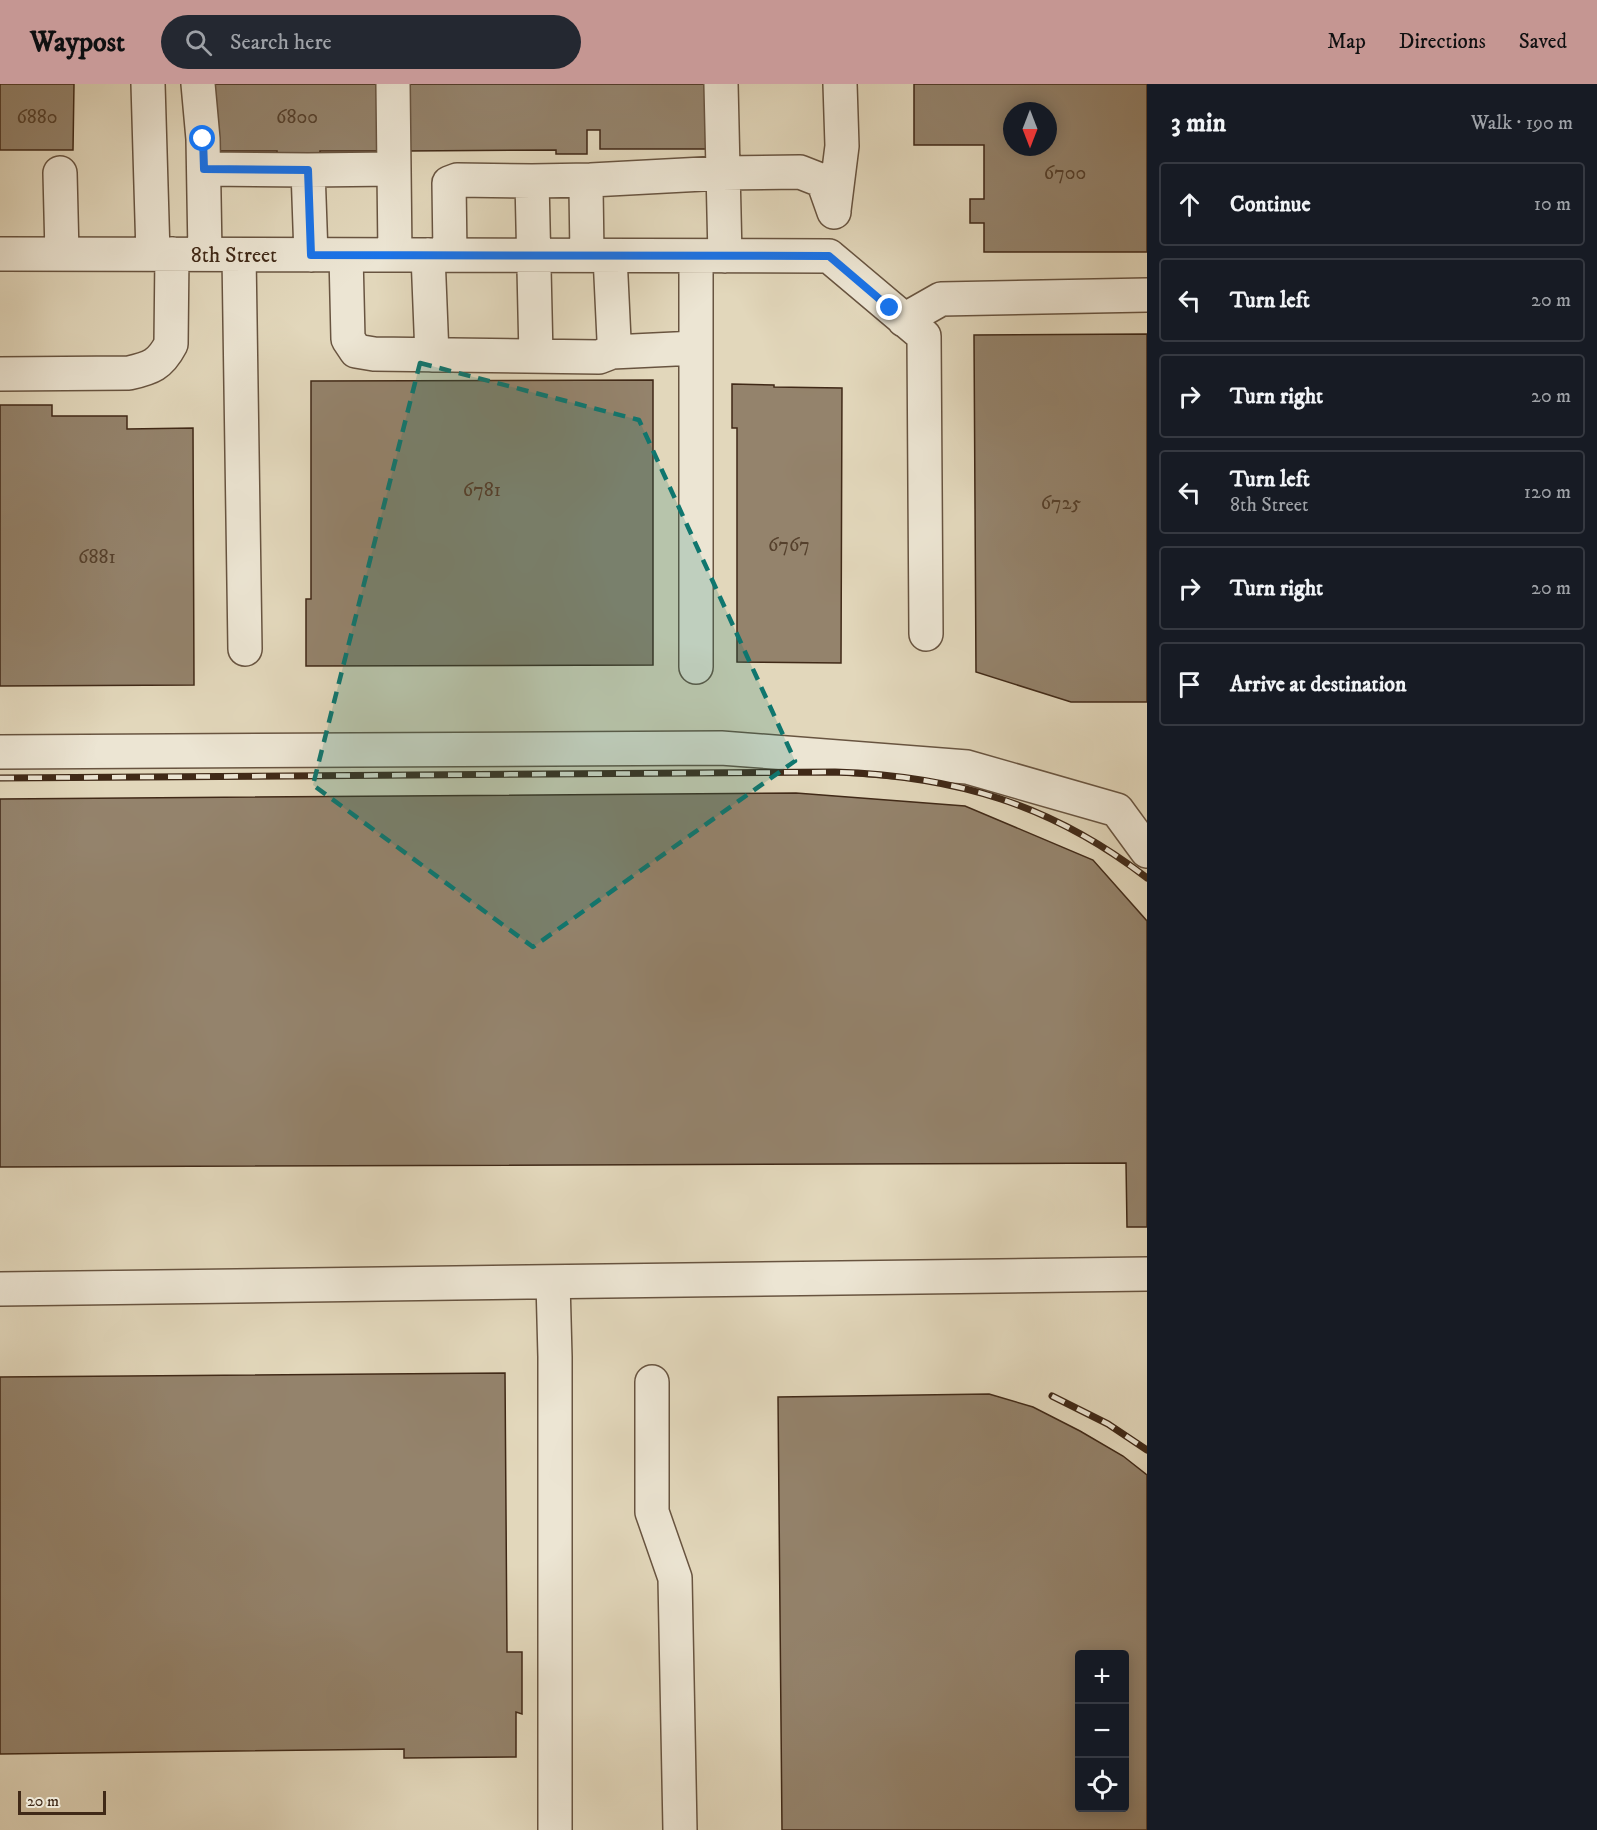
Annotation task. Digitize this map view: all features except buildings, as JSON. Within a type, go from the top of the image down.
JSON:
[{"type":"street","points":[[0,374],[129,373],[149,369],[164,358],[171,344],[148,84]]},
{"type":"street","points":[[198,84],[203,139],[205,254]]},
{"type":"street","points":[[393,84],[395,255]]},
{"type":"street","points":[[696,667],[696,348],[722,173],[721,84]]},
{"type":"street","points":[[840,84],[842,146],[829,256],[924,336],[926,634]]},
{"type":"street","points":[[204,169],[394,169]]},
{"type":"street","points":[[308,170],[311,255]]},
{"type":"street","points":[[432,355],[439,255],[449,183],[456,180],[591,180],[722,173],[800,172],[823,181],[834,212]]},
{"type":"street","points":[[60,173],[62,254]]},
{"type":"street","points":[[591,180],[586,188],[614,340],[612,352]]},
{"type":"street","points":[[532,181],[536,356]]},
{"type":"street","name":"8th Street","points":[[0,254],[829,256]]},
{"type":"street","points":[[239,255],[245,649]]},
{"type":"street","points":[[346,255],[348,339],[356,351],[374,354],[599,357],[612,352],[696,348]]},
{"type":"street","points":[[904,320],[941,299],[1147,295]]},
{"type":"street","points":[[0,752],[720,748],[955,766],[1117,810],[1147,851]]},
{"type":"street","points":[[0,1289],[1147,1274]]},
{"type":"street","points":[[553,1282],[555,1830]]},
{"type":"street","points":[[652,1382],[652,1512],[675,1578],[680,1830]]},
{"type":"highlighted area","points":[[420,363],[639,420],[795,761],[533,947],[313,785]]},
{"type":"railway","points":[[0,778],[835,772],[879,775],[961,788],[1038,813],[1111,852],[1147,878]]},
{"type":"railway","points":[[1052,1396],[1108,1424],[1147,1450]]},
{"type":"route","points":[[203,139],[204,169],[308,170],[311,255],[829,256],[890,308]]}]
